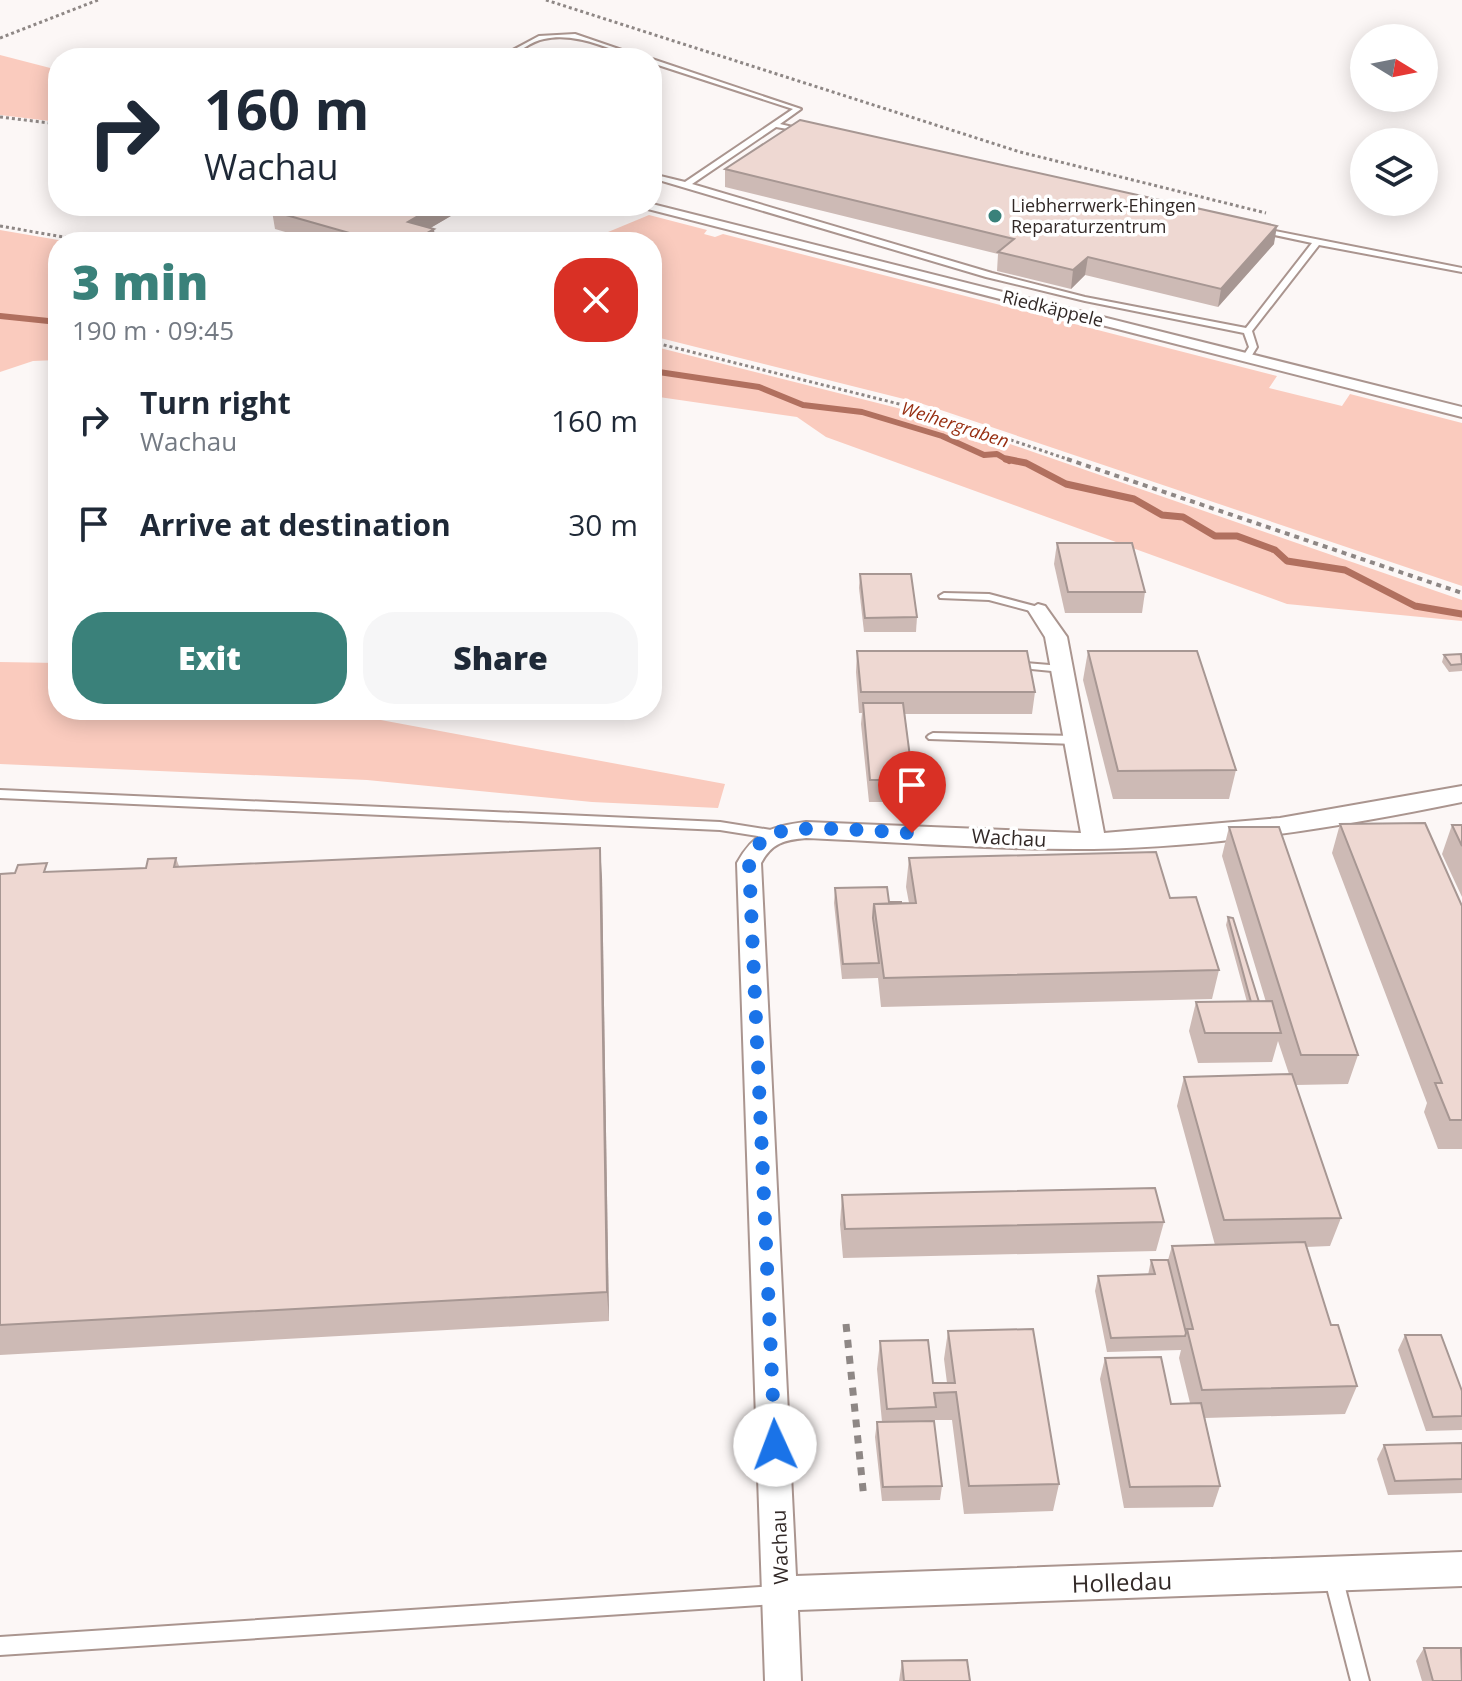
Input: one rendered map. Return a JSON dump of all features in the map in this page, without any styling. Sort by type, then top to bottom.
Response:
[{"type":"street","name":"Riedkäppele","points":[[662,211],[1462,412]]},
{"type":"street","points":[[1038,610],[1056,637],[1094,841]]},
{"type":"street","name":"Wachau","points":[[783,1681],[782,1594],[749,863],[758,845],[771,834],[806,830],[1094,841],[1188,836],[1323,821],[1462,794]]},
{"type":"street","name":"Holledau","points":[[782,1594],[1462,1569]]},
{"type":"lane","points":[[520,48],[541,37],[575,36],[612,48]]},
{"type":"lane","points":[[662,64],[798,109],[686,185]]},
{"type":"lane","points":[[775,125],[806,132]]},
{"type":"lane","points":[[662,179],[989,275],[1085,299],[1248,331]]},
{"type":"lane","points":[[1255,228],[1462,270]]},
{"type":"lane","points":[[1248,331],[1317,242]]},
{"type":"lane","points":[[1246,358],[1253,347],[1248,331]]},
{"type":"lane","points":[[944,596],[989,597],[1038,610]]},
{"type":"lane","points":[[1000,664],[1062,669]]},
{"type":"lane","points":[[933,737],[1076,740]]},
{"type":"lane","points":[[0,794],[720,826],[771,834]]},
{"type":"lane","points":[[1333,1576],[1360,1681]]},
{"type":"lane","points":[[0,1646],[782,1594]]},
{"type":"path","points":[[0,38],[98,0]]},
{"type":"path","points":[[546,0],[1020,152],[1270,214]]},
{"type":"path","points":[[0,117],[48,123]]},
{"type":"path","points":[[0,226],[48,234]]},
{"type":"path","points":[[662,345],[919,409],[1462,593]]},
{"type":"path","points":[[846,1324],[864,1499]]},
{"type":"shaded area","points":[[0,55],[48,67],[48,121],[0,115]]},
{"type":"shaded area","points":[[653,216],[707,230],[704,234],[715,237],[723,234],[1277,376],[1269,388],[1342,406],[1350,394],[1462,423],[1462,586],[920,403],[662,338],[662,232],[608,232]]},
{"type":"shaded area","points":[[0,230],[48,238],[48,360],[33,361],[0,372]]},
{"type":"shaded area","points":[[662,349],[929,416],[1462,600],[1462,621],[1287,604],[826,437],[797,417],[662,397]]},
{"type":"shaded area","points":[[0,662],[48,663],[48,720],[381,720],[725,784],[718,808],[592,802],[367,780],[0,764]]},
{"type":"building","name":"Liebherrwerk-Ehingen Reparaturzentrum","points":[[800,120],[1277,226],[1221,289],[1088,257],[1073,270],[998,252],[1014,239],[725,169]]},
{"type":"building","points":[[290,216],[418,216],[408,222],[434,229],[429,232],[346,232]]},
{"type":"building","points":[[1057,543],[1132,543],[1145,592],[1068,592]]},
{"type":"building","points":[[860,574],[911,574],[917,617],[865,618]]},
{"type":"building","points":[[857,651],[1027,651],[1035,692],[861,692]]},
{"type":"building","points":[[1088,651],[1197,651],[1236,770],[1118,771]]},
{"type":"building","points":[[1461,654],[1462,664],[1451,665],[1444,655]]},
{"type":"building","points":[[863,703],[903,703],[913,780],[870,780]]},
{"type":"building","points":[[1425,823],[1462,906],[1462,1120],[1450,1120],[1435,1083],[1442,1083],[1340,824]]},
{"type":"building","points":[[1452,825],[1462,825],[1462,846]]},
{"type":"building","points":[[1229,827],[1279,827],[1358,1055],[1301,1055]]},
{"type":"building","points":[[600,848],[607,1292],[0,1325],[0,874],[15,873],[18,865],[47,863],[44,872],[146,868],[148,859],[176,858],[174,867]]},
{"type":"building","points":[[1156,852],[1170,898],[1196,897],[1219,970],[884,978],[874,904],[916,903],[909,858]]},
{"type":"building","points":[[887,887],[889,902],[901,903],[874,904],[879,963],[843,964],[835,888]]},
{"type":"building","points":[[1228,917],[1233,918],[1259,1002],[1251,1002]]},
{"type":"building","points":[[1272,1001],[1281,1033],[1205,1033],[1196,1002]]},
{"type":"building","points":[[1292,1074],[1341,1218],[1224,1220],[1184,1077]]},
{"type":"building","points":[[1155,1188],[1164,1222],[845,1229],[842,1195]]},
{"type":"building","points":[[1305,1242],[1331,1325],[1338,1325],[1357,1386],[1202,1390],[1187,1329],[1193,1329],[1172,1246]]},
{"type":"building","points":[[1151,1260],[1168,1260],[1185,1336],[1111,1338],[1098,1276],[1155,1274]]},
{"type":"building","points":[[1033,1329],[1059,1484],[969,1486],[956,1392],[934,1393],[936,1407],[887,1409],[880,1341],[928,1340],[933,1383],[955,1383],[948,1331]]},
{"type":"building","points":[[1405,1335],[1441,1335],[1462,1391],[1462,1416],[1433,1417]]},
{"type":"building","points":[[1161,1357],[1171,1404],[1201,1403],[1220,1486],[1130,1487],[1105,1358]]},
{"type":"building","points":[[934,1421],[942,1486],[883,1487],[877,1422]]},
{"type":"building","points":[[1462,1443],[1462,1479],[1395,1481],[1384,1445]]},
{"type":"building","points":[[1424,1648],[1461,1648],[1462,1681],[1433,1681]]},
{"type":"building","points":[[967,1660],[970,1681],[904,1681],[902,1661]]},
{"type":"waterway","name":"Weihergraben","points":[[0,316],[48,321]]},
{"type":"waterway","name":"Weihergraben","points":[[662,372],[759,387],[803,405],[862,412],[942,436],[984,455],[997,454],[1009,461]]},
{"type":"waterway","name":"Weihergraben","points":[[1006,459],[1026,463],[1066,484],[1134,499],[1162,515],[1183,517],[1215,536],[1237,536],[1275,550],[1287,561],[1345,570],[1415,606],[1462,614]]},
{"type":"place","name":"Liebherrwerk-Ehingen Reparaturzentrum","points":[[995,216]]},
{"type":"route","points":[[775,1445],[749,863],[758,845],[771,834],[806,830],[912,833]]}]
